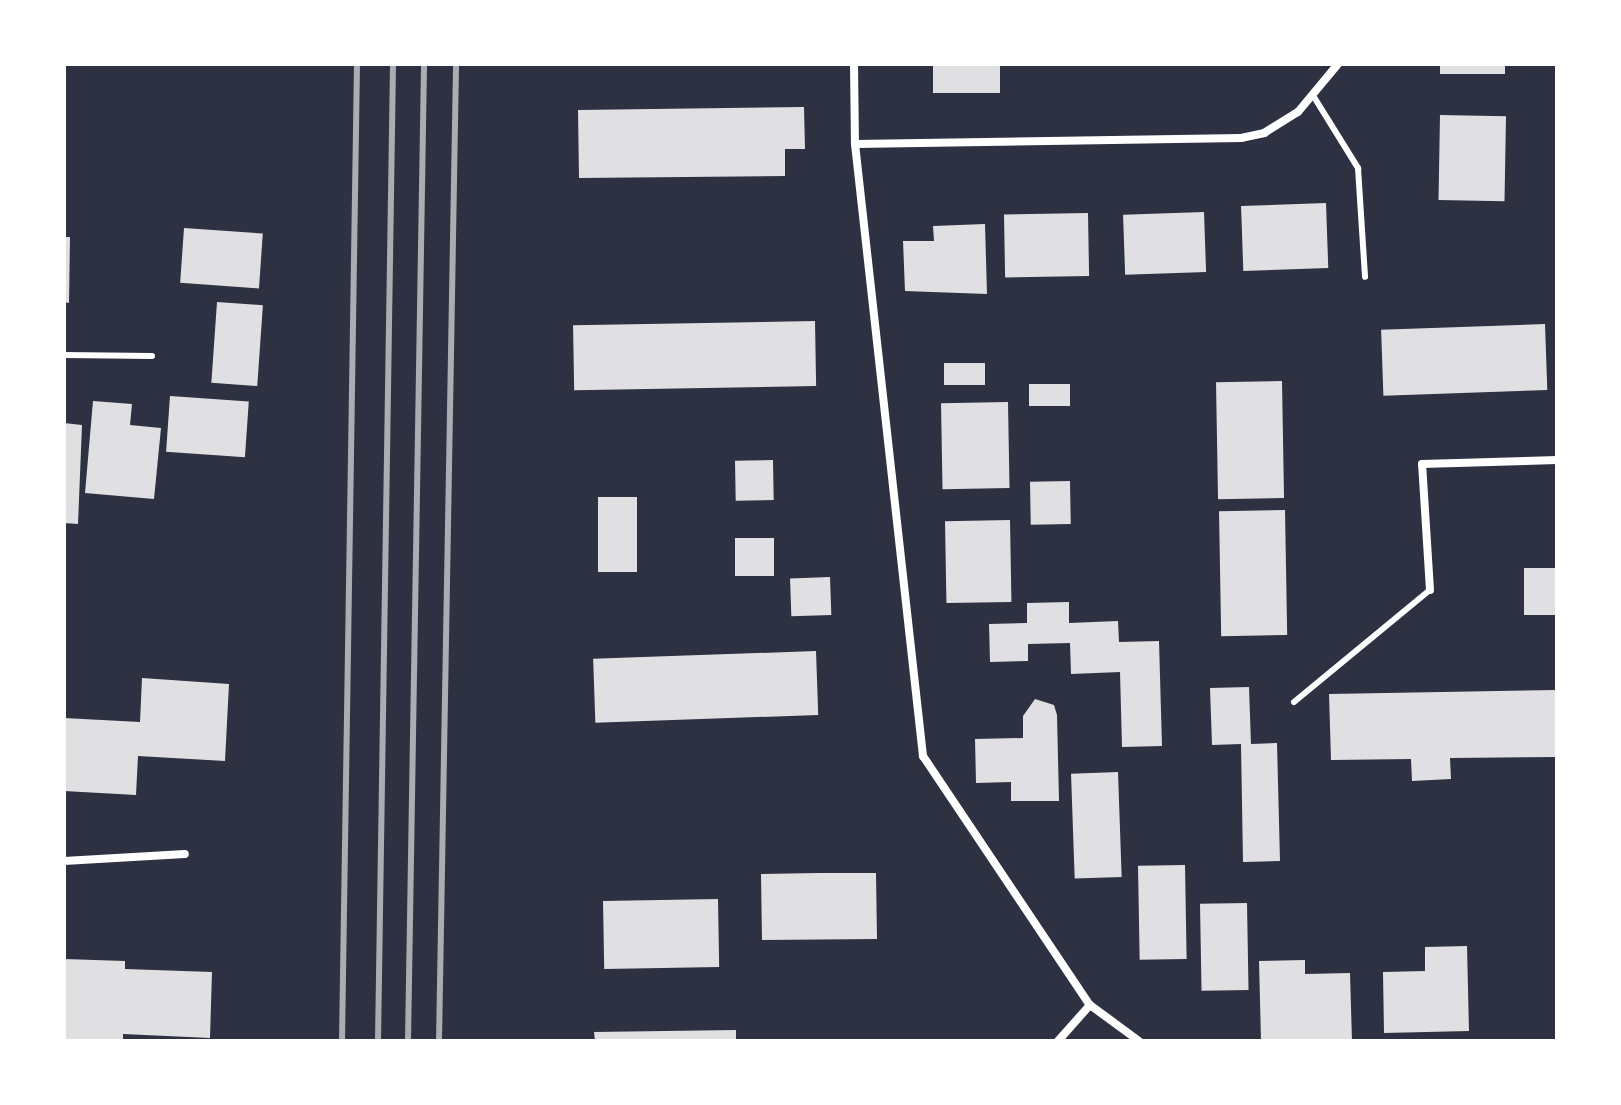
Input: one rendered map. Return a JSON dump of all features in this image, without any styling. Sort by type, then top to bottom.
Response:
[{"type":"street","points":[[854,64],[855,144],[923,756],[1090,1005],[1139,1041]]},
{"type":"street","points":[[855,144],[1241,138],[1286,122],[1314,97],[1338,64]]},
{"type":"street","points":[[1430,590],[1422,464],[1557,460]]},
{"type":"street","points":[[64,861],[185,854]]},
{"type":"street","points":[[1058,1041],[1090,1005]]},
{"type":"lane","points":[[1314,97],[1358,168],[1365,277]]},
{"type":"lane","points":[[64,355],[152,356]]},
{"type":"lane","points":[[1294,702],[1430,590]]},
{"type":"building","points":[[933,64],[1000,64],[1000,93],[933,93]]},
{"type":"building","points":[[1440,64],[1505,64],[1505,74],[1440,74]]},
{"type":"building","points":[[804,107],[805,149],[785,149],[785,176],[579,178],[578,110]]},
{"type":"building","points":[[1440,115],[1506,116],[1505,201],[1439,200]]},
{"type":"building","points":[[1326,203],[1328,268],[1243,271],[1241,206]]},
{"type":"building","points":[[1204,212],[1206,272],[1125,275],[1123,215]]},
{"type":"building","points":[[1088,213],[1089,276],[1005,277],[1004,214]]},
{"type":"building","points":[[985,224],[987,294],[905,291],[903,241],[934,241],[933,226]]},
{"type":"building","points":[[184,228],[263,234],[259,288],[180,283]]},
{"type":"building","points":[[64,237],[70,237],[69,303],[64,302]]},
{"type":"building","points":[[217,302],[263,305],[257,386],[211,383]]},
{"type":"building","points":[[815,321],[816,386],[574,390],[573,325]]},
{"type":"building","points":[[1545,324],[1547,390],[1383,396],[1381,330]]},
{"type":"building","points":[[944,363],[985,363],[985,385],[944,385]]},
{"type":"building","points":[[1282,381],[1284,498],[1218,499],[1216,382]]},
{"type":"building","points":[[1029,384],[1070,384],[1070,406],[1029,406]]},
{"type":"building","points":[[170,396],[249,402],[245,457],[166,452]]},
{"type":"building","points":[[93,401],[132,404],[130,425],[161,428],[154,499],[85,493]]},
{"type":"building","points":[[1008,402],[1010,488],[943,489],[941,403]]},
{"type":"building","points":[[64,423],[82,425],[78,524],[64,523]]},
{"type":"building","points":[[773,460],[774,500],[736,501],[735,461]]},
{"type":"building","points":[[1070,481],[1071,524],[1031,525],[1030,482]]},
{"type":"building","points":[[598,497],[637,497],[637,572],[598,572]]},
{"type":"building","points":[[1285,510],[1287,635],[1221,636],[1219,511]]},
{"type":"building","points":[[1010,520],[1011,602],[946,603],[945,521]]},
{"type":"building","points":[[735,538],[774,538],[774,576],[735,576]]},
{"type":"building","points":[[1524,568],[1557,568],[1557,615],[1524,615]]},
{"type":"building","points":[[830,577],[831,615],[791,616],[790,578]]},
{"type":"building","points":[[1069,602],[1069,623],[1118,621],[1119,642],[1159,641],[1162,746],[1122,747],[1120,672],[1071,674],[1070,643],[1028,644],[1028,661],[990,662],[989,624],[1027,623],[1027,603]]},
{"type":"building","points":[[816,651],[818,715],[595,723],[593,659]]},
{"type":"building","points":[[142,678],[229,684],[225,761],[138,756],[136,795],[64,791],[64,718],[140,722]]},
{"type":"building","points":[[1249,687],[1251,744],[1277,743],[1280,861],[1243,862],[1241,744],[1212,745],[1210,688]]},
{"type":"building","points":[[1557,690],[1557,757],[1450,758],[1451,779],[1412,781],[1411,759],[1331,760],[1329,694]]},
{"type":"building","points":[[1035,699],[1054,705],[1057,715],[1059,801],[1011,801],[1011,782],[976,783],[975,739],[1023,738],[1023,716]]},
{"type":"building","points":[[1118,772],[1122,877],[1075,879],[1071,774]]},
{"type":"building","points":[[1185,865],[1187,959],[1140,960],[1138,866]]},
{"type":"building","points":[[876,873],[877,939],[762,940],[761,874]]},
{"type":"building","points":[[718,899],[719,967],[604,969],[603,901]]},
{"type":"building","points":[[1247,903],[1249,990],[1202,991],[1200,904]]},
{"type":"building","points":[[1467,946],[1469,1031],[1384,1033],[1383,972],[1425,971],[1425,947]]},
{"type":"building","points":[[64,959],[125,961],[125,969],[212,972],[210,1038],[123,1034],[123,1041],[64,1041]]},
{"type":"building","points":[[1305,960],[1305,974],[1350,973],[1352,1041],[1261,1041],[1259,961]]},
{"type":"building","points":[[736,1030],[736,1041],[595,1041],[594,1032]]},
{"type":"railway","points":[[342,1041],[357,64]]},
{"type":"railway","points":[[378,1041],[393,64]]},
{"type":"railway","points":[[408,1041],[424,64]]},
{"type":"railway","points":[[439,1041],[456,64]]}]
